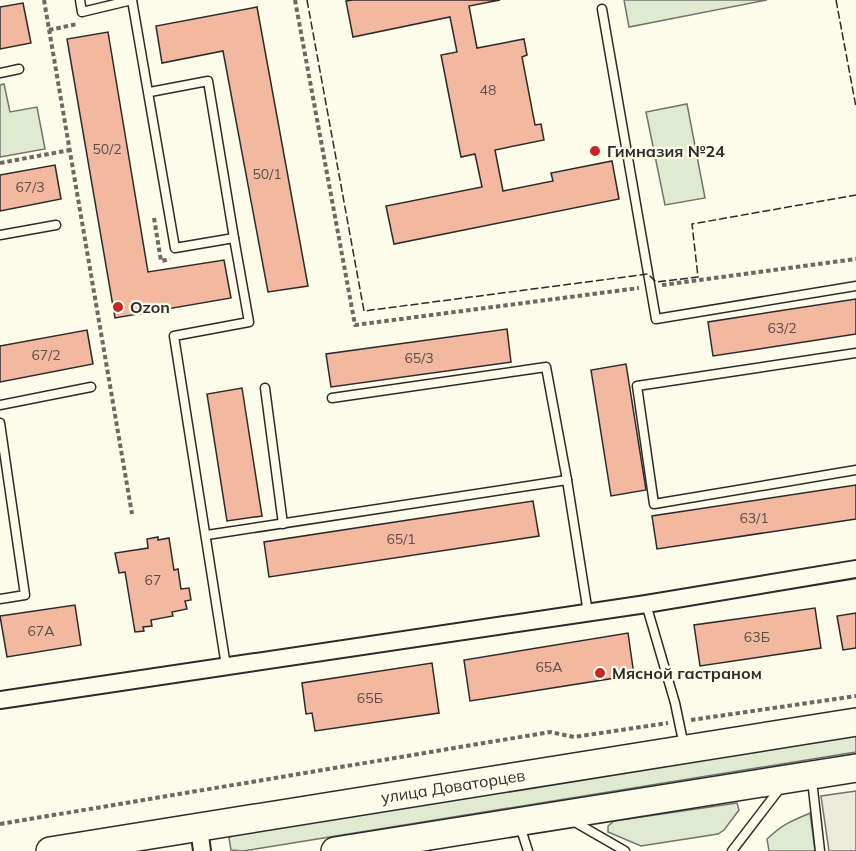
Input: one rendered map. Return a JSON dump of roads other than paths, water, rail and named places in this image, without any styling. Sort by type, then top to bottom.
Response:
[{"type":"main road","name":"улица Доваторцев","points":[[50,851],[201,839],[684,748],[856,722]]},
{"type":"main road","points":[[335,851],[856,768]]},
{"type":"street","points":[[0,700],[588,613],[856,569]]},
{"type":"lane","points":[[80,0],[82,12],[132,0],[150,92],[175,248],[234,238]]},
{"type":"lane","points":[[602,9],[656,319],[856,286]]},
{"type":"lane","points":[[0,73],[19,69]]},
{"type":"lane","points":[[150,92],[208,81],[249,322],[174,336],[226,666]]},
{"type":"lane","points":[[0,235],[56,225]]},
{"type":"lane","points":[[856,353],[637,386],[654,504],[856,470]]},
{"type":"lane","points":[[332,398],[546,367],[588,613]]},
{"type":"lane","points":[[0,405],[91,387]]},
{"type":"lane","points":[[266,388],[283,524]]},
{"type":"lane","points":[[0,423],[25,595],[0,599]]},
{"type":"lane","points":[[207,535],[567,480]]},
{"type":"lane","points":[[646,604],[684,748]]},
{"type":"lane","points":[[732,851],[800,777]]},
{"type":"lane","points":[[800,777],[820,851]]},
{"type":"lane","points":[[563,815],[625,851]]},
{"type":"lane","points":[[519,821],[528,851]]},
{"type":"place","name":"Гимназия №24","points":[[595,151]]},
{"type":"place","name":"Ozon","points":[[118,307]]},
{"type":"place","name":"Мясной гастраном","points":[[600,673]]}]
